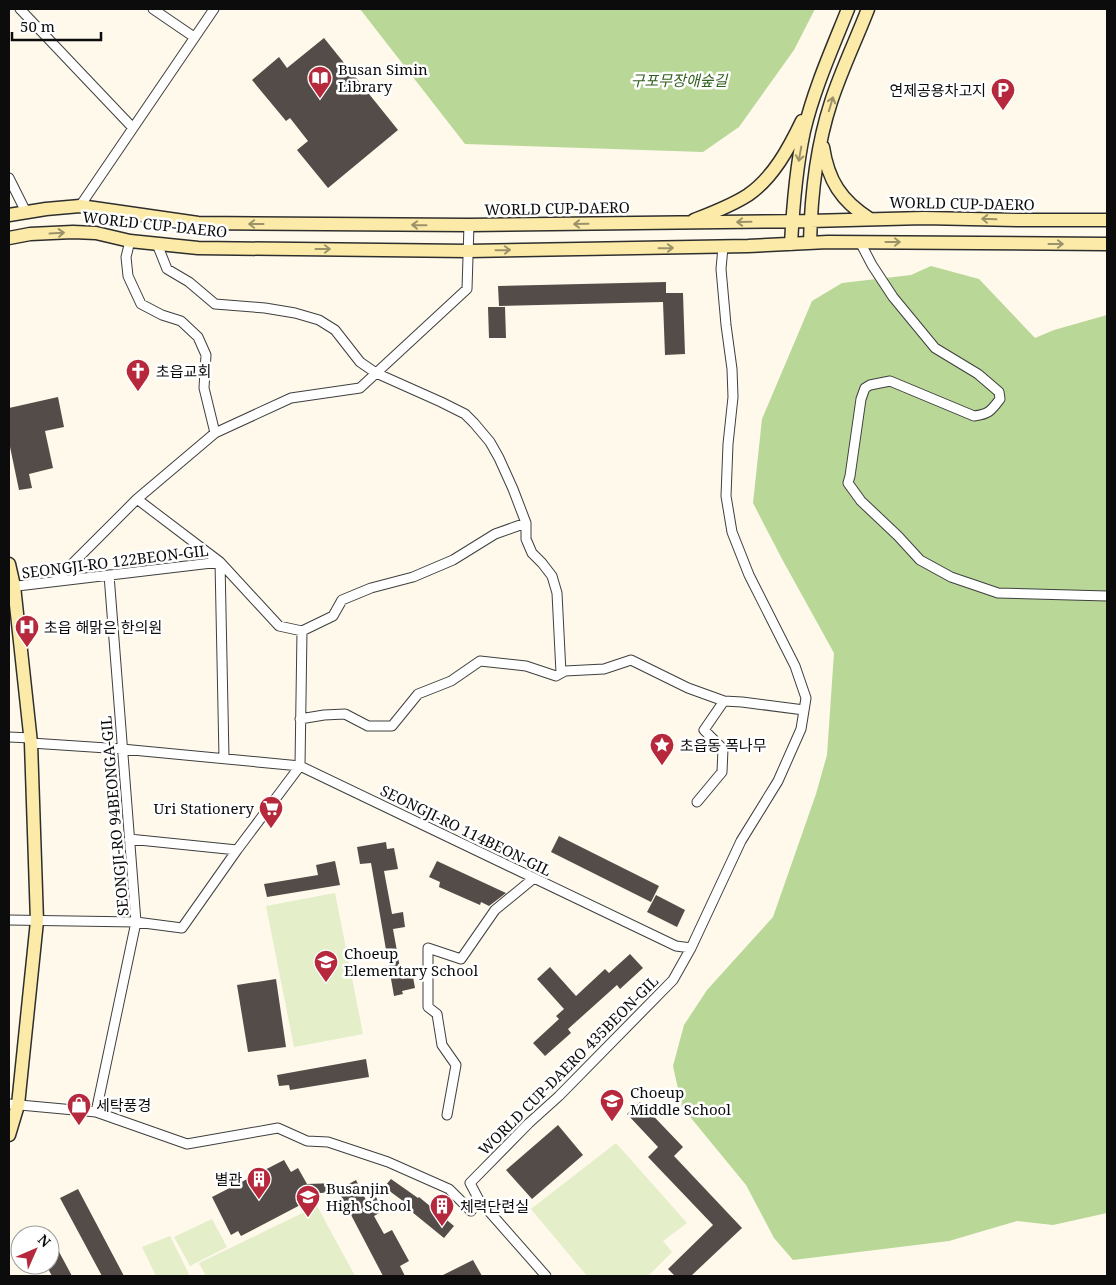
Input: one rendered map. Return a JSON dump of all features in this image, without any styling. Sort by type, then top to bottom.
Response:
[{"type":"main road","points":[[688,223],[733,204],[762,184],[785,153],[813,98],[848,9]]},
{"type":"main road","points":[[810,243],[811,201],[815,169],[822,138],[831,102],[868,9]]},
{"type":"main road","points":[[792,244],[792,221],[798,168],[804,132],[813,98]]},
{"type":"main road","points":[[822,138],[825,161],[837,190],[860,213],[870,218]]},
{"type":"main road","name":"WORLD CUP-DAERO","points":[[16,213],[80,206],[198,223],[469,225],[810,221],[870,218],[1107,220]]},
{"type":"main road","name":"WORLD CUP-DAERO","points":[[9,238],[30,234],[72,232],[96,233],[130,241],[198,248],[468,250],[723,247],[860,242],[1107,244]]},
{"type":"main road","points":[[9,564],[31,740],[37,922],[9,1134]]},
{"type":"street","points":[[20,9],[133,128]]},
{"type":"street","points":[[153,9],[194,37]]},
{"type":"street","points":[[80,206],[214,9]]},
{"type":"street","points":[[9,178],[16,213]]},
{"type":"street","points":[[55,581],[137,499],[215,433],[291,398],[360,388],[467,289],[469,225]]},
{"type":"street","points":[[130,241],[126,257],[128,276],[141,304],[162,315],[181,321],[198,337],[206,355],[204,388],[215,433]]},
{"type":"street","points":[[860,242],[872,265],[893,297],[935,348],[978,374],[999,392],[1000,399],[992,411],[985,415],[974,416],[890,381],[870,385],[865,388],[861,399],[848,483],[861,502],[898,536],[920,560],[952,577],[998,592],[1107,596]]},
{"type":"street","points":[[158,244],[167,269],[189,282],[216,304],[265,308],[295,313],[319,320],[335,330],[360,362],[376,373],[465,414],[474,423],[490,442],[499,458],[526,523],[526,539],[532,553],[552,576],[558,593],[561,673]]},
{"type":"street","points":[[691,948],[741,841],[778,781],[801,729],[806,698],[795,666],[749,575],[732,532],[726,496],[728,444],[733,397],[732,369],[721,269],[723,247]]},
{"type":"street","points":[[137,499],[220,562]]},
{"type":"street","points":[[9,920],[37,922],[136,922],[182,928],[300,766],[302,631],[333,616],[342,600],[371,588],[413,578],[453,560],[495,534],[526,523]]},
{"type":"street","name":"SEONGJI-RO 122BEON-GIL","points":[[11,586],[220,562]]},
{"type":"street","name":"SEONGJI-RO 122BEON-GIL","points":[[220,562],[224,758]]},
{"type":"street","name":"SEONGJI-RO 122BEON-GIL","points":[[220,562],[279,626],[302,631]]},
{"type":"street","name":"SEONGJI-RO 94BEONGA-GIL","points":[[96,1112],[136,922],[109,575]]},
{"type":"street","points":[[300,719],[345,714],[368,726],[392,726],[418,694],[451,681],[480,661],[526,666],[556,676],[565,671],[604,670],[631,660],[688,688],[724,701],[804,710]]},
{"type":"street","points":[[697,802],[722,772],[723,749],[704,730],[724,701]]},
{"type":"street","name":"SEONGJI-RO 114BEON-GIL","points":[[9,737],[300,766],[676,946],[691,948]]},
{"type":"street","points":[[129,840],[237,850]]},
{"type":"street","points":[[447,1115],[456,1065],[442,1044],[437,1014],[428,1006],[428,948],[461,959],[495,910],[534,878]]},
{"type":"street","name":"WORLD CUP-DAERO 435BEON-GIL","points":[[478,1200],[470,1183],[673,980],[691,948]]},
{"type":"street","points":[[13,1104],[96,1112],[187,1144],[278,1128],[307,1141],[328,1142],[388,1162],[448,1189],[470,1211],[478,1200],[546,1276]]},
{"type":"green space","name":"구포무장애숲길","points":[[360,9],[815,9],[794,50],[739,127],[703,152],[465,144]]},
{"type":"green space","points":[[931,266],[979,279],[1035,338],[1054,330],[1107,315],[1107,1213],[1053,1225],[1017,1221],[949,1241],[793,1260],[774,1238],[746,1185],[682,1107],[673,1066],[684,1025],[707,990],[773,917],[816,794],[827,755],[834,653],[753,503],[762,419],[812,301],[842,283],[911,275]]},
{"type":"green space","points":[[335,893],[363,1034],[294,1047],[266,906]]},
{"type":"green space","points":[[616,1143],[687,1223],[663,1241],[672,1252],[648,1276],[587,1276],[531,1209]]},
{"type":"green space","points":[[317,1206],[355,1276],[206,1276],[199,1263]]},
{"type":"green space","points":[[212,1219],[227,1247],[190,1266],[174,1237]]},
{"type":"green space","points":[[170,1236],[190,1276],[156,1276],[142,1247]]},
{"type":"building","name":"Busan Simin Library","points":[[324,38],[398,130],[328,188],[297,150],[308,141],[290,118],[286,121],[252,80],[279,57],[287,68]]},
{"type":"building","points":[[666,282],[666,293],[683,293],[685,354],[665,355],[663,302],[499,306],[498,286]]},
{"type":"building","points":[[488,307],[505,307],[506,338],[489,338]]},
{"type":"building","points":[[58,397],[64,427],[45,431],[53,468],[29,474],[32,488],[19,490],[9,442],[9,408]]},
{"type":"building","points":[[559,836],[659,886],[651,902],[551,852]]},
{"type":"building","points":[[386,842],[387,849],[394,848],[398,869],[384,871],[392,914],[403,912],[405,927],[393,929],[402,979],[413,977],[415,988],[402,991],[403,994],[394,996],[371,863],[360,864],[357,847]]},
{"type":"building","points":[[335,861],[340,885],[267,897],[264,884],[318,875],[316,865]]},
{"type":"building","points":[[437,861],[506,893],[489,906],[481,902],[480,905],[439,887],[440,882],[429,877]]},
{"type":"building","points":[[656,895],[685,910],[677,927],[647,912]]},
{"type":"building","points":[[630,954],[643,968],[620,989],[617,985],[568,1029],[571,1033],[545,1056],[533,1043],[559,1019],[556,1016],[564,1009],[537,979],[550,967],[576,996],[605,969],[609,973]]},
{"type":"building","points":[[276,979],[286,1047],[248,1052],[237,985]]},
{"type":"building","points":[[366,1059],[369,1077],[290,1090],[289,1085],[279,1086],[277,1075]]},
{"type":"building","points":[[640,1102],[683,1147],[674,1156],[742,1228],[691,1276],[675,1276],[668,1269],[713,1225],[648,1157],[658,1147],[627,1114]]},
{"type":"building","points":[[558,1125],[583,1155],[532,1199],[506,1170]]},
{"type":"building","name":"별관","points":[[284,1160],[291,1172],[298,1168],[307,1184],[336,1183],[338,1192],[302,1194],[306,1202],[241,1236],[238,1231],[231,1235],[212,1197]]},
{"type":"building","points":[[391,1179],[419,1197],[454,1226],[444,1238],[401,1203],[403,1201],[384,1187]]},
{"type":"building","points":[[356,1180],[367,1202],[376,1197],[383,1211],[374,1216],[384,1234],[392,1230],[409,1261],[400,1266],[405,1276],[383,1276],[338,1190]]},
{"type":"building","points":[[78,1189],[124,1276],[102,1276],[60,1198]]},
{"type":"building","points":[[60,1254],[72,1276],[52,1276],[60,1275]]},
{"type":"building","points":[[473,1260],[482,1276],[441,1276]]},
{"type":"place","name":"Busan Simin Library","points":[[320,99]]},
{"type":"place","name":"연제공용차고지","points":[[1003,111]]},
{"type":"place","name":"초읍교회","points":[[138,392]]},
{"type":"place","name":"초읍 해맑은 한의원","points":[[27,648]]},
{"type":"place","name":"초읍동 폭나무","points":[[662,766]]},
{"type":"place","name":"Uri Stationery","points":[[271,829]]},
{"type":"place","name":"Choeup Elementary School","points":[[326,983]]},
{"type":"place","name":"Choeup Middle School","points":[[612,1122]]},
{"type":"place","name":"세탁풍경","points":[[79,1126]]},
{"type":"place","name":"별관","points":[[259,1200]]},
{"type":"place","name":"Busanjin High School","points":[[308,1218]]},
{"type":"place","name":"체력단련실","points":[[442,1227]]}]
